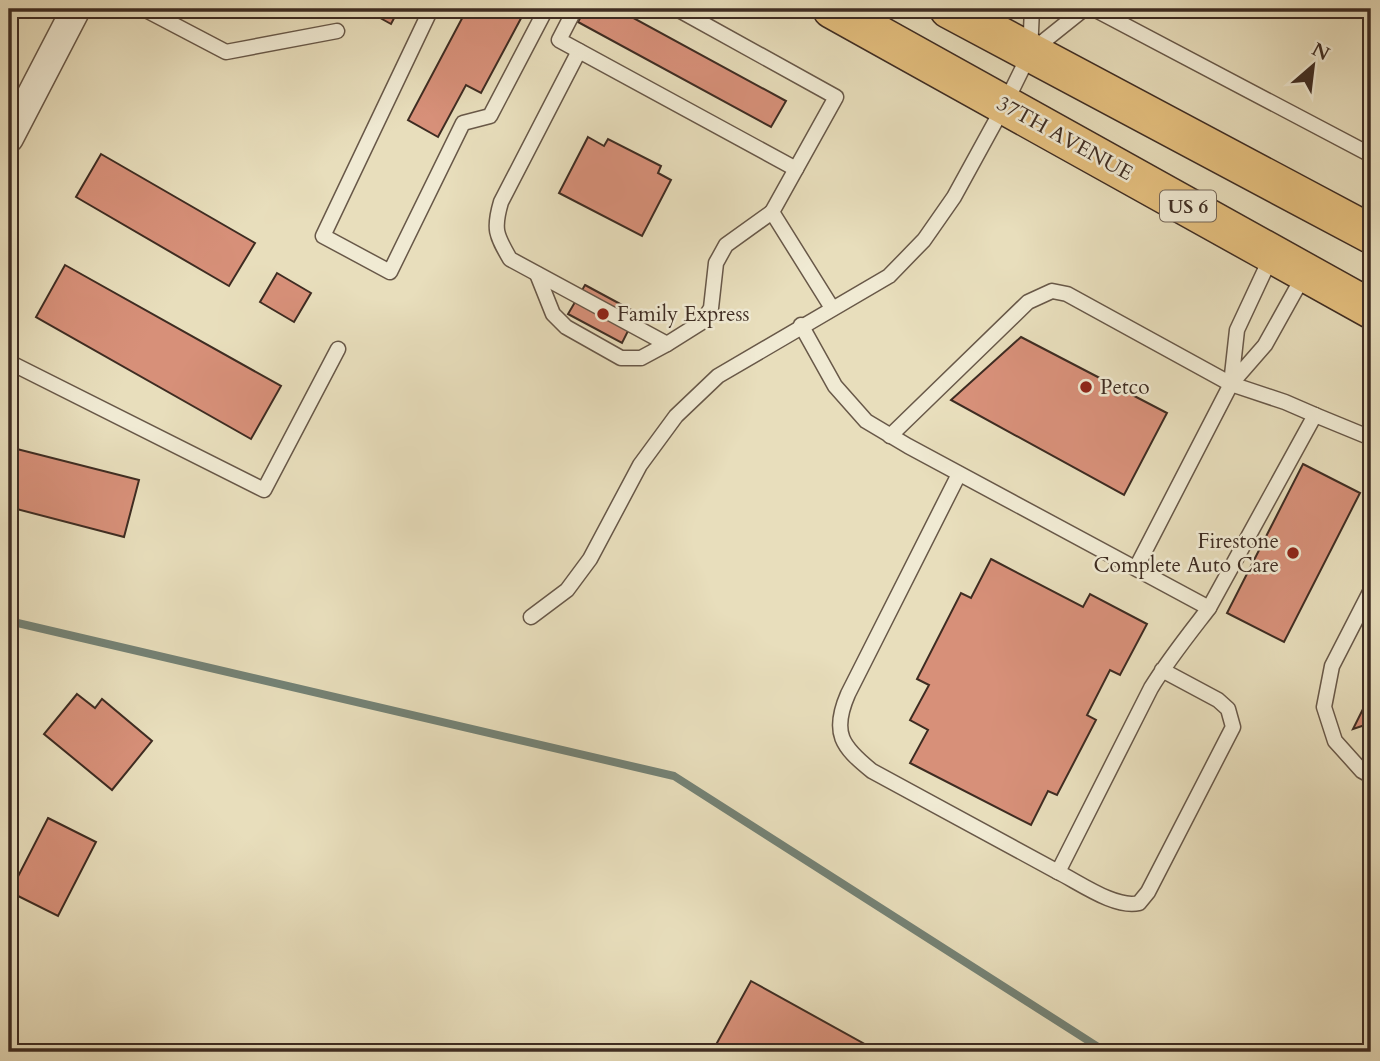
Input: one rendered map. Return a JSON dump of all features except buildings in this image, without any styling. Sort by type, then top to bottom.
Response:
[{"type":"main road","name":"37TH AVENUE","points":[[832,9],[1371,309]]},
{"type":"main road","points":[[949,9],[1371,234]]},
{"type":"street","points":[[9,138],[76,9]]},
{"type":"lane","points":[[144,9],[226,52],[337,31]]},
{"type":"lane","points":[[431,9],[323,236],[390,272],[463,123],[490,116],[545,9]]},
{"type":"lane","points":[[575,9],[559,40],[796,169]]},
{"type":"lane","points":[[537,274],[553,314],[566,327],[621,358],[641,358],[667,344],[702,322],[711,308],[716,263],[726,244],[772,212],[836,97],[677,9]]},
{"type":"lane","points":[[531,617],[567,590],[590,559],[640,465],[676,416],[718,376],[889,276],[924,240],[954,197],[1030,52],[1032,9]]},
{"type":"lane","points":[[1030,52],[1084,9]]},
{"type":"lane","points":[[1094,9],[1371,155]]},
{"type":"lane","points":[[579,51],[501,202],[495,221],[497,238],[510,259],[667,344]]},
{"type":"lane","points":[[772,212],[832,308]]},
{"type":"lane","points":[[1231,384],[1237,330],[1272,253]]},
{"type":"lane","points":[[1136,568],[1231,384],[1265,345],[1306,272]]},
{"type":"lane","points":[[890,436],[1028,302],[1052,291],[1067,294],[1231,384],[1285,402],[1371,438]]},
{"type":"lane","points":[[802,326],[835,386],[866,421],[1209,608]]},
{"type":"lane","points":[[9,362],[264,490],[338,349]]},
{"type":"lane","points":[[1058,872],[1162,670],[1209,608],[1315,415]]},
{"type":"lane","points":[[959,474],[848,694],[839,719],[839,730],[843,742],[853,755],[872,772],[1114,901],[1127,905],[1139,903],[1148,892],[1233,727],[1228,709],[1218,700],[1162,670]]},
{"type":"lane","points":[[1371,590],[1332,666],[1324,707],[1335,741],[1362,771],[1371,776]]},
{"type":"waterway","points":[[9,621],[674,776],[1106,1052]]},
{"type":"place","name":"Family Express","points":[[603,314]]},
{"type":"place","name":"Petco","points":[[1086,387]]},
{"type":"place","name":"Firestone Complete Auto Care","points":[[1293,553]]}]
